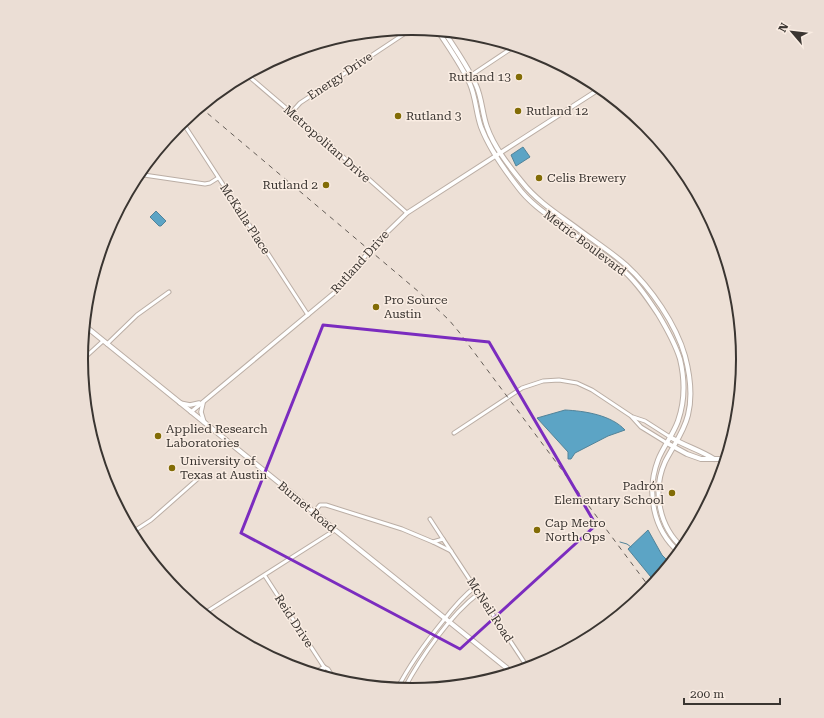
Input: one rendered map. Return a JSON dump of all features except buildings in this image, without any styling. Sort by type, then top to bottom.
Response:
[{"type":"main road","name":"Metric Boulevard","points":[[442,37],[472,90],[482,128],[496,156],[518,188],[543,212],[614,263],[629,276],[641,289],[665,326],[677,351],[682,369],[683,396],[678,421],[658,459],[653,479],[652,499],[655,513],[663,532],[675,548]]},
{"type":"main road","name":"Metric Boulevard","points":[[448,37],[478,88],[487,126],[493,141],[523,185],[547,207],[614,256],[633,272],[652,295],[671,323],[683,349],[689,376],[690,401],[685,424],[664,465],[660,480],[659,498],[661,512],[668,530],[678,543]]},
{"type":"main road","points":[[451,53],[456,50]]},
{"type":"main road","points":[[472,90],[478,88]]},
{"type":"main road","points":[[543,212],[547,207]]},
{"type":"main road","points":[[629,276],[633,272]]},
{"type":"main road","name":"Burnet Road","points":[[90,330],[507,669]]},
{"type":"main road","points":[[677,351],[683,349]]},
{"type":"main road","points":[[670,437],[714,459]]},
{"type":"main road","points":[[667,443],[695,458],[705,460],[707,458],[720,459]]},
{"type":"main road","points":[[655,513],[661,512]]},
{"type":"street","name":"Energy Drive","points":[[291,113],[300,103],[402,35]]},
{"type":"street","points":[[466,78],[509,50]]},
{"type":"street","name":"Metropolitan Drive","points":[[250,78],[363,174],[407,214]]},
{"type":"street","name":"Rutland Drive","points":[[191,412],[339,288],[374,245],[407,214],[595,92]]},
{"type":"street","name":"McKalla Place","points":[[186,127],[308,315]]},
{"type":"street","points":[[146,175],[205,184],[218,178]]},
{"type":"street","points":[[88,356],[137,315],[168,292]]},
{"type":"street","points":[[454,433],[522,388],[536,382],[550,380],[568,381],[586,387],[615,404],[631,416],[641,427],[667,443]]},
{"type":"street","points":[[179,402],[193,405],[204,401]]},
{"type":"street","points":[[204,401],[201,412],[205,423]]},
{"type":"street","points":[[631,416],[645,421],[670,437]]},
{"type":"street","points":[[136,529],[151,520],[202,474]]},
{"type":"street","name":"McNeil Road","points":[[314,512],[320,505],[326,505],[402,529],[433,542],[451,552]]},
{"type":"street","name":"McNeil Road","points":[[430,519],[525,663]]},
{"type":"street","points":[[208,611],[335,530]]},
{"type":"street","points":[[433,542],[443,539]]},
{"type":"street","name":"Reid Drive","points":[[265,576],[324,667],[330,673]]},
{"type":"street","points":[[401,682],[412,663],[461,598],[475,587]]},
{"type":"street","points":[[408,683],[423,656],[466,604],[479,593]]},
{"type":"street","points":[[320,670],[324,667]]},
{"type":"highlighted area","points":[[323,325],[489,342],[596,525],[460,649],[241,533]]},
{"type":"water","points":[[523,147],[530,157],[516,166],[511,155]]},
{"type":"water","points":[[156,211],[166,221],[161,226],[159,226],[150,217]]},
{"type":"water","points":[[565,410],[581,411],[605,417],[625,430],[608,436],[575,453],[571,459],[568,459],[568,452],[537,418]]},
{"type":"water","points":[[648,530],[662,555],[666,559],[651,578],[628,549]]},
{"type":"waterway","points":[[620,542],[631,547]]},
{"type":"railway","points":[[204,110],[419,292],[449,320],[646,583]]},
{"type":"place","name":"Rutland 13","points":[[519,77]]},
{"type":"place","name":"Rutland 12","points":[[518,111]]},
{"type":"place","name":"Rutland 3","points":[[398,116]]},
{"type":"place","name":"Celis Brewery","points":[[539,178]]},
{"type":"place","name":"Rutland 2","points":[[326,185]]},
{"type":"place","name":"Pro Source Austin","points":[[376,307]]},
{"type":"place","name":"Applied Research Laboratories","points":[[158,436]]},
{"type":"place","name":"University of Texas at Austin","points":[[172,468]]},
{"type":"place","name":"Padrón Elementary School","points":[[672,493]]},
{"type":"place","name":"Cap Metro North Ops","points":[[537,530]]}]
